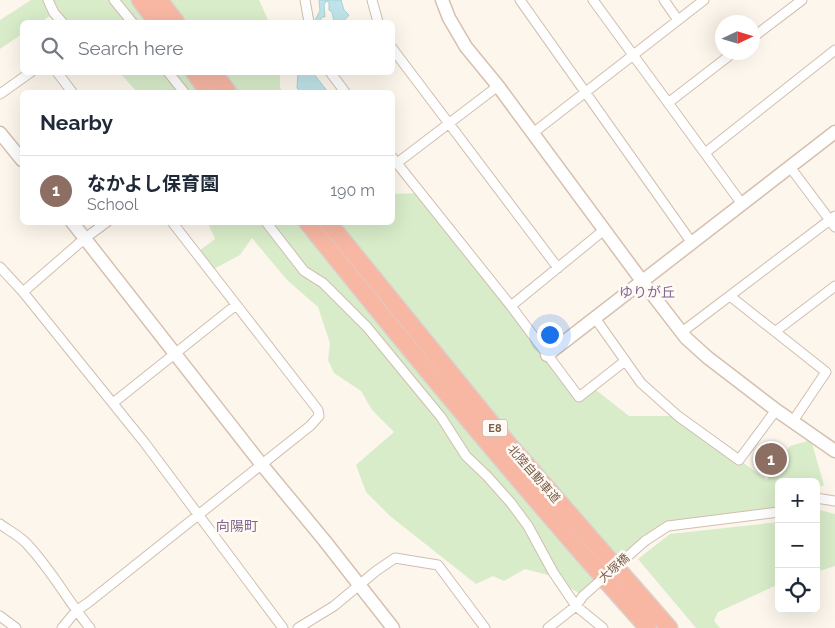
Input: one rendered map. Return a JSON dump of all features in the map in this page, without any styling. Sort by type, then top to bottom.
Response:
[{"type":"highway","points":[[140,0],[155,20]]},
{"type":"highway","points":[[160,0],[175,20]]},
{"type":"highway","points":[[196,75],[207,90]]},
{"type":"highway","points":[[215,75],[226,90]]},
{"type":"highway","name":"北陸自動車道","points":[[309,225],[404,344],[493,451],[648,628]]},
{"type":"highway","name":"北陸自動車道","points":[[330,225],[504,440],[670,628]]},
{"type":"street","points":[[48,0],[54,13],[60,20]]},
{"type":"street","points":[[114,0],[130,20]]},
{"type":"street","points":[[305,0],[309,20]]},
{"type":"street","points":[[372,0],[377,20]]},
{"type":"street","points":[[442,0],[449,18],[466,47],[498,86],[682,332],[706,357],[776,410],[835,451]]},
{"type":"street","points":[[520,0],[692,243]]},
{"type":"street","points":[[593,0],[742,204]]},
{"type":"street","points":[[664,0],[678,20]]},
{"type":"street","points":[[533,133],[704,0]]},
{"type":"street","points":[[760,32],[802,0]]},
{"type":"street","points":[[705,153],[835,50]]},
{"type":"street","points":[[395,52],[558,268]]},
{"type":"street","points":[[668,103],[724,60]]},
{"type":"street","points":[[0,94],[28,75]]},
{"type":"street","points":[[59,75],[70,90]]},
{"type":"street","points":[[170,75],[182,90]]},
{"type":"street","points":[[332,75],[344,90]]},
{"type":"street","points":[[498,86],[395,160],[511,306],[579,398],[625,361]]},
{"type":"street","points":[[547,355],[835,132]]},
{"type":"street","points":[[0,133],[20,158]]},
{"type":"street","points":[[682,332],[833,221],[790,167]]},
{"type":"street","points":[[74,225],[262,465],[393,628]]},
{"type":"street","points":[[23,292],[103,225]]},
{"type":"street","points":[[62,628],[76,611],[316,422],[319,416],[318,410],[174,225]]},
{"type":"street","points":[[268,225],[304,271],[322,283],[367,327],[441,417],[466,456],[511,503],[528,526],[553,572],[576,606],[603,628]]},
{"type":"street","points":[[511,306],[604,230]]},
{"type":"street","points":[[0,267],[23,292],[113,404],[283,628]]},
{"type":"street","points":[[776,331],[835,286]]},
{"type":"street","points":[[730,296],[826,372],[793,421]]},
{"type":"street","points":[[113,404],[236,305]]},
{"type":"street","points":[[595,318],[641,383],[678,416],[739,460],[776,410]]},
{"type":"street","points":[[820,499],[835,501]]},
{"type":"street","name":"大塚橋","points":[[548,628],[576,606],[583,596],[645,541],[668,526],[775,513]]},
{"type":"street","points":[[0,524],[24,541],[43,562],[76,611],[90,628]]},
{"type":"street","points":[[298,628],[334,606],[376,571],[395,558],[438,565],[485,628]]},
{"type":"street","points":[[0,616],[16,628]]},
{"type":"green space","points":[[31,0],[259,0],[268,20],[64,20],[54,13],[44,20],[20,20],[20,35],[0,49],[0,20]]},
{"type":"green space","points":[[122,75],[280,75],[282,90],[135,90]]},
{"type":"green space","points":[[421,193],[579,397],[592,387],[629,416],[678,416],[767,480],[790,446],[811,440],[824,485],[820,487],[820,478],[775,478],[775,513],[668,526],[583,596],[552,576],[525,569],[504,581],[493,576],[476,584],[390,516],[366,492],[356,465],[394,432],[372,410],[361,391],[334,373],[328,360],[330,343],[318,307],[287,280],[252,238],[240,255],[210,271],[196,253],[215,239],[209,225],[395,225],[395,194]]},
{"type":"green space","points":[[820,510],[835,514],[835,566],[820,571]]},
{"type":"green space","points":[[775,522],[775,586],[718,612],[714,621],[720,628],[696,628],[638,559],[670,534]]},
{"type":"water","points":[[319,0],[341,0],[344,10],[349,15],[345,20],[334,20],[332,12],[329,10],[329,2],[326,1],[324,5],[325,17],[315,20],[320,11]]},
{"type":"water","points":[[298,75],[315,75],[326,90],[299,90],[297,88]]},
{"type":"place","name":"なかよし保育園","points":[[771,459]]},
{"type":"district","name":"ゆりが丘","points":[[647,292]]},
{"type":"district","name":"向陽町","points":[[237,526]]}]
